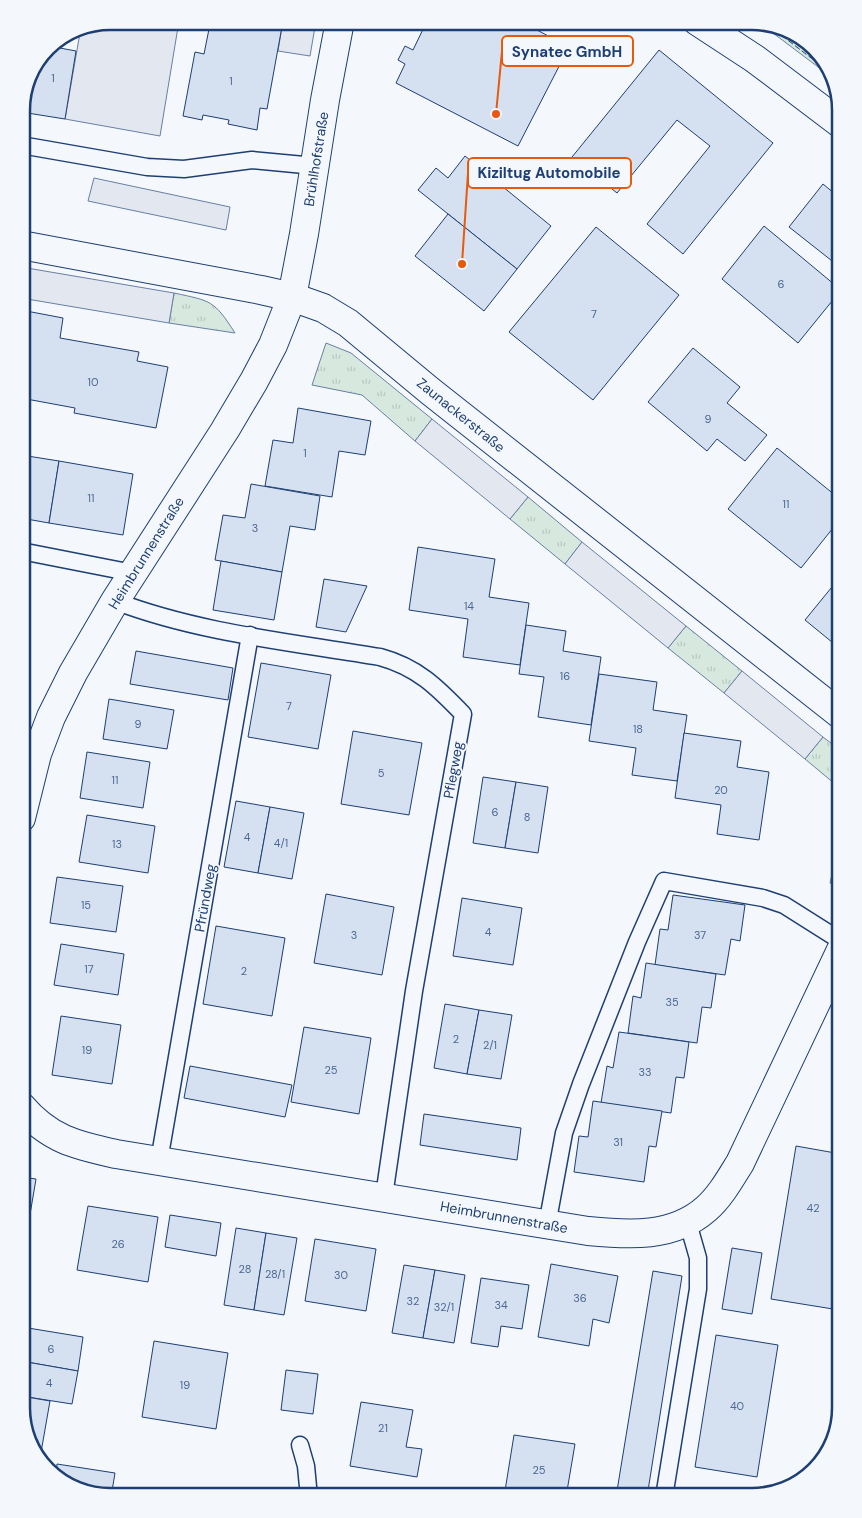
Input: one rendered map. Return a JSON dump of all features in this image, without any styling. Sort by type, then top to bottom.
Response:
[{"type":"street","name":"Brühlhofstraße","points":[[292,297],[338,30]]},
{"type":"street","points":[[710,30],[755,59],[832,117]]},
{"type":"street","name":"Zaunackerstraße","points":[[30,247],[226,282],[292,297],[323,308],[348,323],[430,391],[832,708]]},
{"type":"street","name":"Heimbrunnenstraße","points":[[30,773],[51,717],[73,673],[115,601],[254,382],[273,345],[292,297]]},
{"type":"street","name":"Heimbrunnenstraße","points":[[30,1116],[59,1138],[85,1147],[588,1231],[643,1234],[667,1230],[688,1223],[707,1209],[740,1163],[832,969]]},
{"type":"lane","points":[[30,147],[146,167],[184,168],[252,160],[315,166]]},
{"type":"lane","points":[[30,553],[133,573]]},
{"type":"lane","name":"Pflegweg","points":[[115,601],[180,622],[380,657],[398,662],[420,674],[440,690],[463,714],[414,991],[384,1196]]},
{"type":"lane","name":"Pfründweg","points":[[159,1160],[250,635]]},
{"type":"lane","points":[[547,1225],[564,1133],[581,1084],[637,942],[664,880],[763,898],[784,905],[832,935]]},
{"type":"lane","points":[[665,1488],[698,1290],[698,1258],[688,1223]]},
{"type":"lane","points":[[300,1445],[306,1466],[307,1488]]},
{"type":"green space","points":[[773,33],[787,38],[805,50],[819,68]]},
{"type":"green space","points":[[174,293],[204,300],[222,314],[235,333],[169,323]]},
{"type":"green space","points":[[326,343],[351,353],[432,419],[415,441],[362,395],[312,385]]},
{"type":"green space","points":[[528,497],[582,542],[565,564],[510,519]]},
{"type":"green space","points":[[686,626],[742,671],[724,693],[668,648]]},
{"type":"green space","points":[[823,737],[832,744],[832,782],[805,759]]},
{"type":"shaded area","points":[[110,30],[178,30],[160,136],[65,119],[79,36]]},
{"type":"shaded area","points":[[282,30],[314,30],[310,56],[278,51]]},
{"type":"shaded area","points":[[94,178],[230,207],[226,230],[88,201]]},
{"type":"shaded area","points":[[30,269],[174,293],[169,323],[30,300]]},
{"type":"shaded area","points":[[432,419],[528,497],[510,519],[415,441]]},
{"type":"shaded area","points":[[582,542],[686,626],[668,648],[565,564]]},
{"type":"shaded area","points":[[742,671],[823,737],[805,759],[724,693]]},
{"type":"building","points":[[209,30],[281,30],[267,109],[260,108],[257,130],[228,124],[229,120],[203,115],[202,120],[183,116],[195,52],[204,54]]},
{"type":"building","points":[[423,30],[537,30],[569,47],[518,146],[396,83],[405,64],[398,60],[405,46],[413,50]]},
{"type":"building","points":[[60,48],[76,51],[65,119],[30,113],[36,80],[53,53]]},
{"type":"building","points":[[659,50],[773,143],[683,254],[647,224],[710,146],[677,120],[617,193],[572,157]]},
{"type":"building","points":[[465,156],[551,226],[517,269],[418,190],[436,168],[448,178]]},
{"type":"building","points":[[823,184],[832,192],[832,261],[789,227]]},
{"type":"building","points":[[448,214],[517,269],[484,311],[415,256]]},
{"type":"building","points":[[764,226],[832,283],[832,301],[798,343],[722,279]]},
{"type":"building","points":[[596,227],[679,295],[593,400],[509,332]]},
{"type":"building","points":[[30,312],[63,318],[60,338],[139,352],[137,361],[168,367],[156,428],[74,413],[75,408],[30,400]]},
{"type":"building","points":[[693,348],[740,387],[727,403],[767,435],[745,461],[717,439],[707,451],[648,402]]},
{"type":"building","points":[[298,408],[371,421],[365,455],[339,451],[332,497],[265,486],[273,440],[293,443]]},
{"type":"building","points":[[777,448],[832,493],[832,529],[801,568],[728,509]]},
{"type":"building","points":[[30,456],[59,461],[49,523],[30,520]]},
{"type":"building","points":[[59,461],[133,474],[123,535],[49,523]]},
{"type":"building","points":[[251,484],[320,496],[315,530],[290,526],[282,572],[215,560],[223,515],[245,518]]},
{"type":"building","points":[[418,547],[495,559],[489,597],[529,603],[520,665],[463,657],[468,619],[409,610]]},
{"type":"building","points":[[221,561],[282,572],[274,620],[213,610]]},
{"type":"building","points":[[324,579],[367,586],[346,632],[316,627]]},
{"type":"building","points":[[832,587],[832,642],[805,620]]},
{"type":"building","points":[[526,625],[566,631],[563,651],[601,657],[591,725],[538,717],[544,677],[519,674]]},
{"type":"building","points":[[136,651],[233,668],[228,700],[130,684]]},
{"type":"building","points":[[261,663],[331,675],[318,749],[248,737]]},
{"type":"building","points":[[599,674],[657,682],[653,710],[687,715],[677,781],[632,775],[636,748],[589,741]]},
{"type":"building","points":[[109,699],[174,710],[167,749],[103,739]]},
{"type":"building","points":[[353,731],[422,743],[409,815],[341,804]]},
{"type":"building","points":[[684,733],[741,741],[737,767],[769,772],[759,840],[717,834],[721,805],[675,798]]},
{"type":"building","points":[[87,752],[150,762],[143,808],[80,798]]},
{"type":"building","points":[[483,777],[516,782],[505,848],[473,843]]},
{"type":"building","points":[[516,782],[548,787],[538,853],[505,848]]},
{"type":"building","points":[[236,801],[270,807],[258,873],[224,867]]},
{"type":"building","points":[[270,807],[304,813],[292,879],[258,873]]},
{"type":"building","points":[[87,815],[155,826],[148,873],[79,862]]},
{"type":"building","points":[[57,877],[123,886],[116,932],[50,923]]},
{"type":"building","points":[[326,894],[394,907],[382,975],[314,963]]},
{"type":"building","points":[[673,895],[745,905],[740,941],[731,939],[725,975],[655,965],[660,929],[668,930]]},
{"type":"building","points":[[462,898],[522,908],[513,965],[453,956]]},
{"type":"building","points":[[216,926],[285,938],[272,1016],[203,1004]]},
{"type":"building","points":[[61,944],[124,954],[118,995],[54,985]]},
{"type":"building","points":[[646,963],[716,974],[711,1008],[702,1007],[697,1043],[628,1033],[633,996],[641,998]]},
{"type":"building","points":[[445,1004],[479,1010],[467,1074],[434,1068]]},
{"type":"building","points":[[479,1010],[512,1015],[501,1079],[467,1074]]},
{"type":"building","points":[[61,1016],[121,1025],[112,1084],[52,1075]]},
{"type":"building","points":[[304,1027],[371,1038],[359,1114],[291,1102]]},
{"type":"building","points":[[619,1032],[689,1042],[684,1078],[676,1077],[671,1113],[601,1103],[607,1066],[613,1068]]},
{"type":"building","points":[[190,1066],[292,1085],[285,1117],[184,1098]]},
{"type":"building","points":[[593,1101],[662,1111],[656,1147],[649,1146],[644,1182],[574,1172],[579,1136],[588,1137]]},
{"type":"building","points":[[424,1114],[521,1128],[517,1160],[420,1145]]},
{"type":"building","points":[[796,1146],[832,1152],[832,1309],[771,1299]]},
{"type":"building","points":[[30,1178],[36,1179],[30,1215]]},
{"type":"building","points":[[88,1206],[158,1217],[148,1282],[77,1270]]},
{"type":"building","points":[[170,1215],[221,1223],[216,1256],[165,1247]]},
{"type":"building","points":[[236,1228],[266,1233],[254,1310],[224,1305]]},
{"type":"building","points":[[266,1233],[297,1238],[284,1315],[254,1310]]},
{"type":"building","points":[[315,1239],[376,1249],[366,1311],[305,1301]]},
{"type":"building","points":[[732,1248],[762,1253],[752,1314],[722,1309]]},
{"type":"building","points":[[551,1264],[618,1276],[609,1323],[593,1319],[589,1346],[538,1337]]},
{"type":"building","points":[[404,1265],[435,1270],[423,1338],[392,1333]]},
{"type":"building","points":[[435,1270],[465,1275],[454,1343],[423,1338]]},
{"type":"building","points":[[653,1271],[682,1276],[648,1488],[617,1488]]},
{"type":"building","points":[[481,1278],[529,1285],[522,1329],[501,1326],[498,1347],[471,1343]]},
{"type":"building","points":[[30,1328],[83,1337],[78,1371],[30,1363]]},
{"type":"building","points":[[716,1335],[778,1345],[757,1477],[695,1467]]},
{"type":"building","points":[[154,1341],[228,1353],[216,1429],[142,1417]]},
{"type":"building","points":[[30,1363],[78,1371],[72,1404],[30,1397]]},
{"type":"building","points":[[286,1370],[318,1374],[313,1414],[281,1410]]},
{"type":"building","points":[[30,1398],[50,1401],[42,1448],[33,1429]]},
{"type":"building","points":[[361,1402],[413,1410],[406,1447],[422,1449],[417,1477],[350,1466]]},
{"type":"building","points":[[514,1435],[575,1444],[568,1488],[505,1488]]},
{"type":"building","points":[[57,1464],[115,1473],[112,1488],[84,1484],[57,1468]]},
{"type":"fence","points":[[782,36],[814,60]]},
{"type":"place","name":"Synatec GmbH","points":[[496,114]]},
{"type":"place","name":"Kiziltug Automobile","points":[[462,264]]}]
